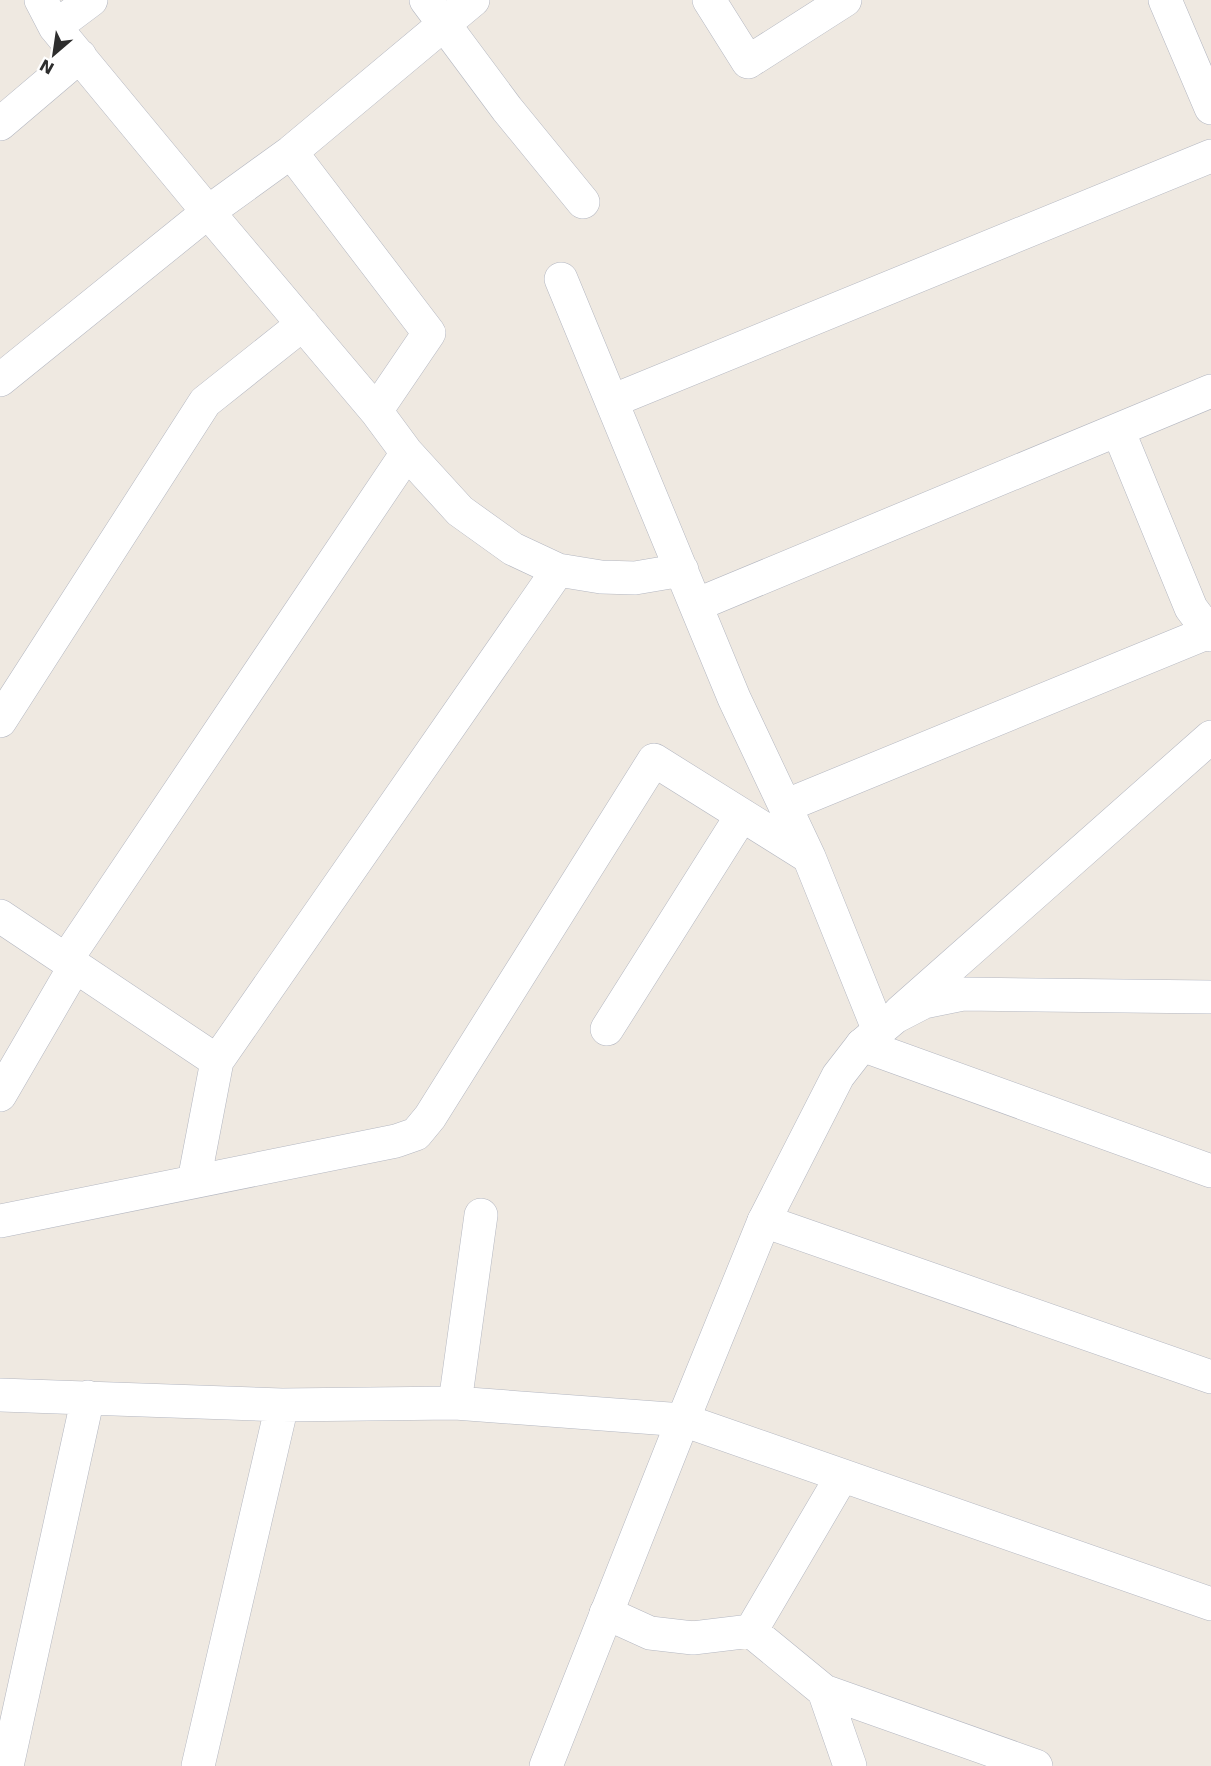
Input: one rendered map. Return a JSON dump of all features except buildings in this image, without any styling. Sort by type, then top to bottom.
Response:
[{"type":"street","points":[[91,0],[48,13],[80,56],[208,212],[376,411],[407,453],[460,511],[513,549],[558,570],[601,577],[635,578],[682,570]]},
{"type":"street","points":[[0,380],[208,212],[291,152],[435,12],[473,0]]},
{"type":"street","points":[[709,0],[748,62],[845,0]]},
{"type":"street","points":[[1165,0],[1211,108]]},
{"type":"street","points":[[435,12],[507,109],[583,202]]},
{"type":"street","points":[[0,124],[80,56]]},
{"type":"street","points":[[291,152],[429,333],[376,411]]},
{"type":"street","points":[[612,401],[1211,156]]},
{"type":"street","points":[[561,279],[734,698],[809,857],[879,1031],[1211,1171]]},
{"type":"street","points":[[0,721],[205,402],[303,324]]},
{"type":"street","points":[[696,605],[1211,391]]},
{"type":"street","points":[[785,806],[1210,634],[1191,608],[1118,430]]},
{"type":"street","points":[[0,1095],[71,963],[407,453]]},
{"type":"street","points":[[194,1181],[217,1061],[558,570]]},
{"type":"street","points":[[546,1766],[764,1221],[838,1076],[879,1031],[1211,737]]},
{"type":"street","points":[[1,1213],[194,1181],[396,1141],[416,1134],[436,1107],[654,760],[809,857]]},
{"type":"street","points":[[607,1029],[742,815]]},
{"type":"street","points":[[0,916],[217,1061]]},
{"type":"street","points":[[879,1031],[924,1002],[963,994],[1211,996]]},
{"type":"street","points":[[455,1403],[481,1215]]},
{"type":"street","points":[[764,1221],[1211,1377]]},
{"type":"street","points":[[0,1395],[282,1405],[455,1403],[683,1420],[1211,1604]]},
{"type":"street","points":[[7,1766],[13,1683],[88,1397]]},
{"type":"street","points":[[198,1766],[282,1405]]},
{"type":"street","points":[[751,1631],[842,1476]]},
{"type":"street","points":[[606,1613],[650,1633],[693,1638],[751,1631],[824,1691],[1036,1766]]},
{"type":"street","points":[[824,1691],[850,1766]]}]
